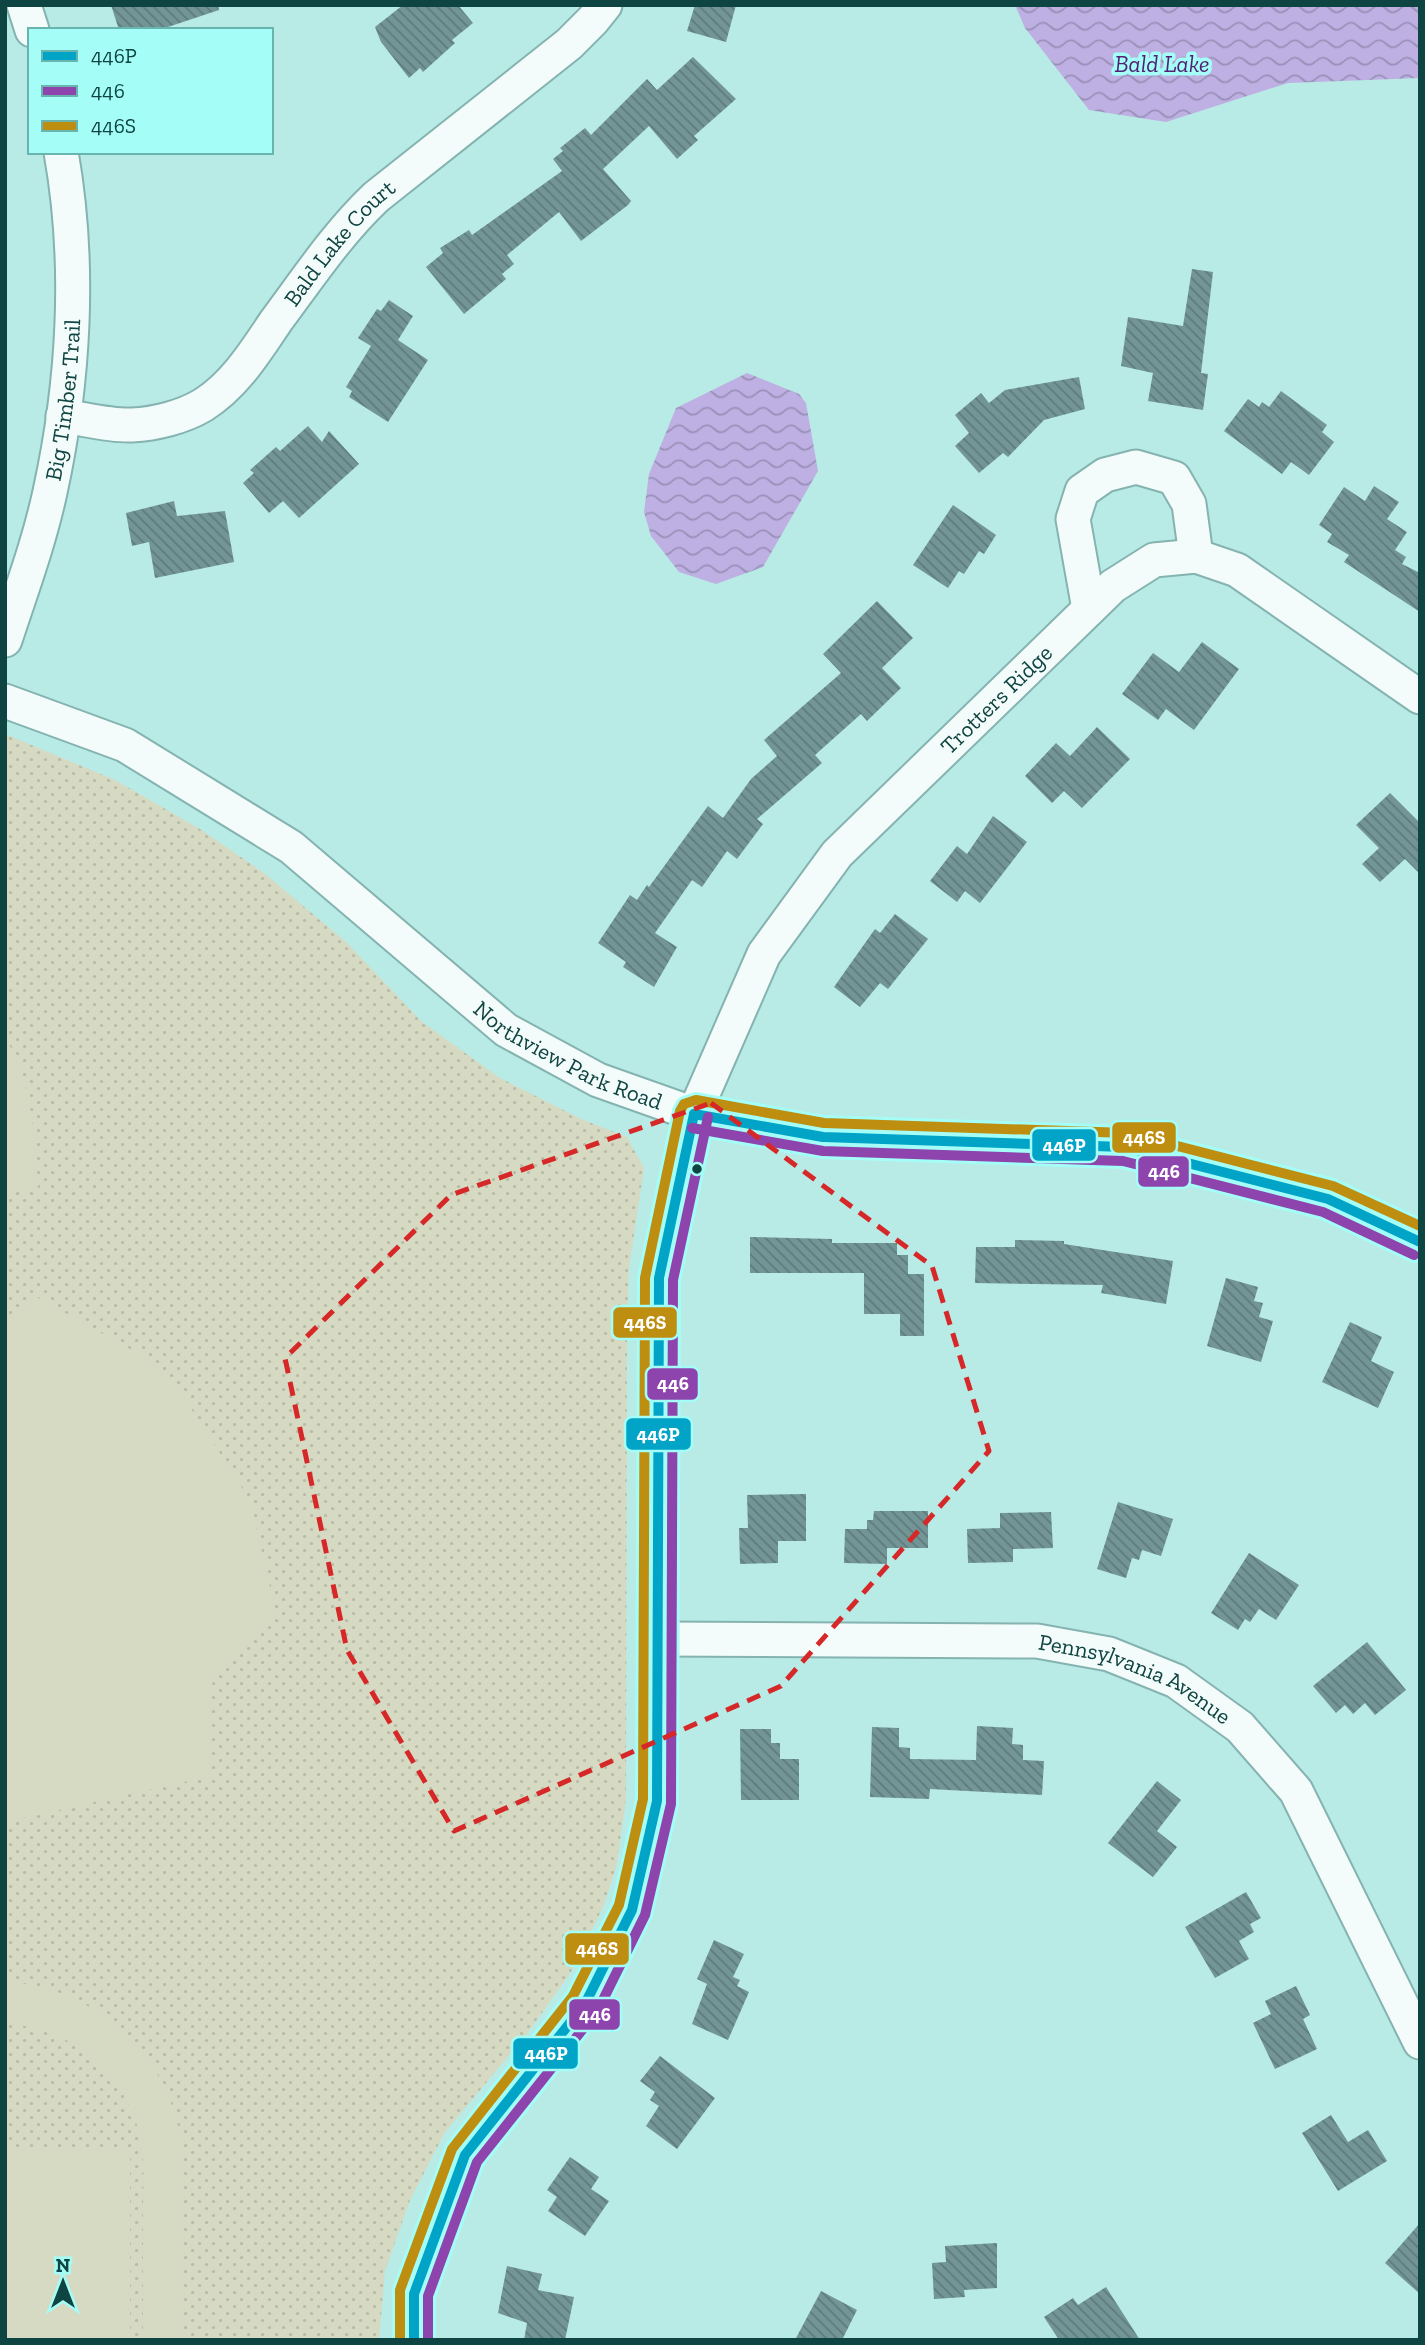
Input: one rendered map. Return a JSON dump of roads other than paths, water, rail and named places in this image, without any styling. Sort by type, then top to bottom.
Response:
[{"type":"street","points":[[24,5],[31,28]]},
{"type":"street","name":"Bald Lake Court","points":[[63,416],[131,425],[150,423],[187,414],[219,393],[245,366],[334,240],[354,217],[569,44],[605,5]]},
{"type":"street","name":"Big Timber Trail","points":[[5,640],[40,533],[63,416],[70,355],[72,291],[70,229],[61,154]]},
{"type":"street","points":[[1089,609],[1073,519],[1082,491],[1105,475],[1136,467],[1174,478],[1189,504],[1196,556]]},
{"type":"street","name":"Trotters Ridge","points":[[414,2340],[414,2294],[465,2155],[585,2004],[632,1910],[657,1801],[659,1278],[694,1114],[764,954],[837,853],[1113,586],[1154,560],[1196,556],[1237,569],[1420,697]]},
{"type":"street","name":"Northview Park Road","points":[[5,701],[125,745],[291,848],[506,1030],[598,1080],[694,1114],[823,1136],[1125,1147],[1328,1199],[1420,1242]]},
{"type":"street","name":"Pennsylvania Avenue","points":[[658,1639],[1037,1641],[1109,1654],[1176,1681],[1240,1727],[1296,1791],[1420,2042]]},
{"type":"water","name":"Bald Lake","points":[[1015,5],[1420,5],[1420,78],[1288,83],[1166,122],[1089,110],[1025,28]]},
{"type":"water","points":[[747,373],[799,394],[806,403],[818,471],[763,567],[716,584],[679,572],[651,536],[644,512],[649,474],[676,408]]}]
